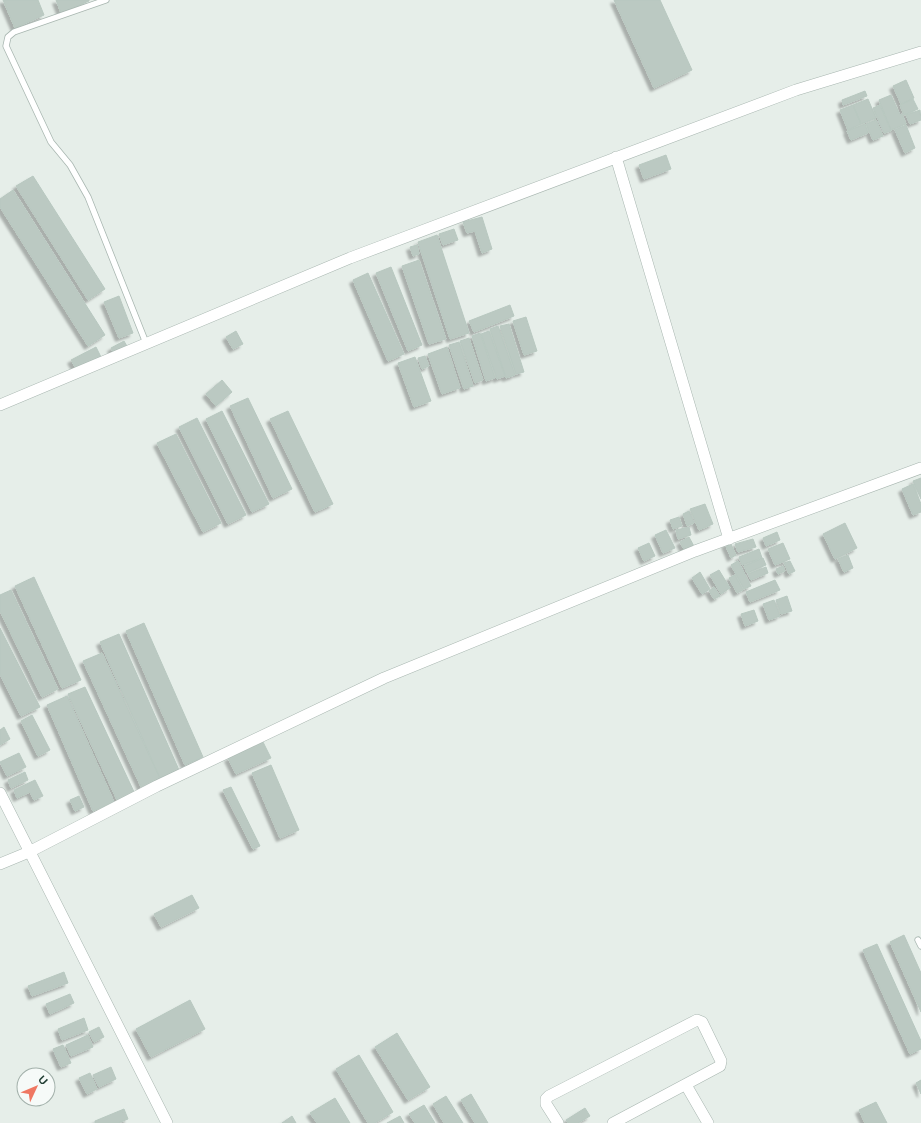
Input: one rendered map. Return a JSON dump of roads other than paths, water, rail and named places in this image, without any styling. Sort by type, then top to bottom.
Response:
[{"type":"street","points":[[0,405],[350,258],[796,90],[921,52]]},
{"type":"street","points":[[616,157],[655,285],[728,539]]},
{"type":"street","points":[[0,864],[30,852],[157,786],[384,678],[728,539],[921,468]]},
{"type":"street","points":[[0,793],[167,1123]]},
{"type":"street","points":[[558,1123],[546,1104],[546,1099],[549,1096],[700,1020],[721,1061],[720,1066],[613,1123]]},
{"type":"street","points":[[686,1085],[708,1123]]},
{"type":"lane","points":[[106,0],[14,32],[8,37],[6,46],[51,142],[70,164],[88,197],[146,343]]}]
